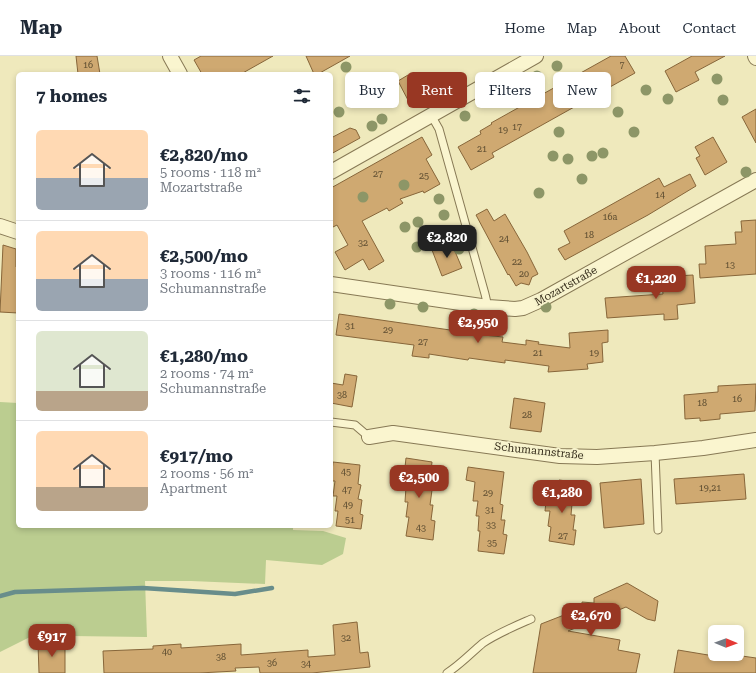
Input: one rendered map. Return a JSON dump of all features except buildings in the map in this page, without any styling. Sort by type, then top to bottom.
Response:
[{"type":"street","points":[[170,56],[179,72]]},
{"type":"street","points":[[333,171],[536,56]]},
{"type":"street","name":"Mozartstraße","points":[[333,284],[488,307],[515,309],[523,308],[541,300],[756,180]]},
{"type":"street","points":[[0,226],[16,231]]},
{"type":"street","name":"Schumannstraße","points":[[369,437],[393,433],[560,456],[655,453],[756,440]]},
{"type":"lane","points":[[431,115],[439,129],[488,307]]},
{"type":"lane","points":[[333,422],[354,425],[369,437]]},
{"type":"lane","points":[[655,453],[658,530]]},
{"type":"lane","points":[[447,673],[483,643],[501,632],[531,620]]},
{"type":"green space","points":[[0,402],[16,403],[16,528],[293,528],[293,530],[323,531],[346,538],[343,554],[322,565],[266,560],[265,584],[145,581],[147,637],[30,637],[0,652]]},
{"type":"waterway","points":[[0,596],[15,592],[143,588],[235,594],[272,588]]}]
